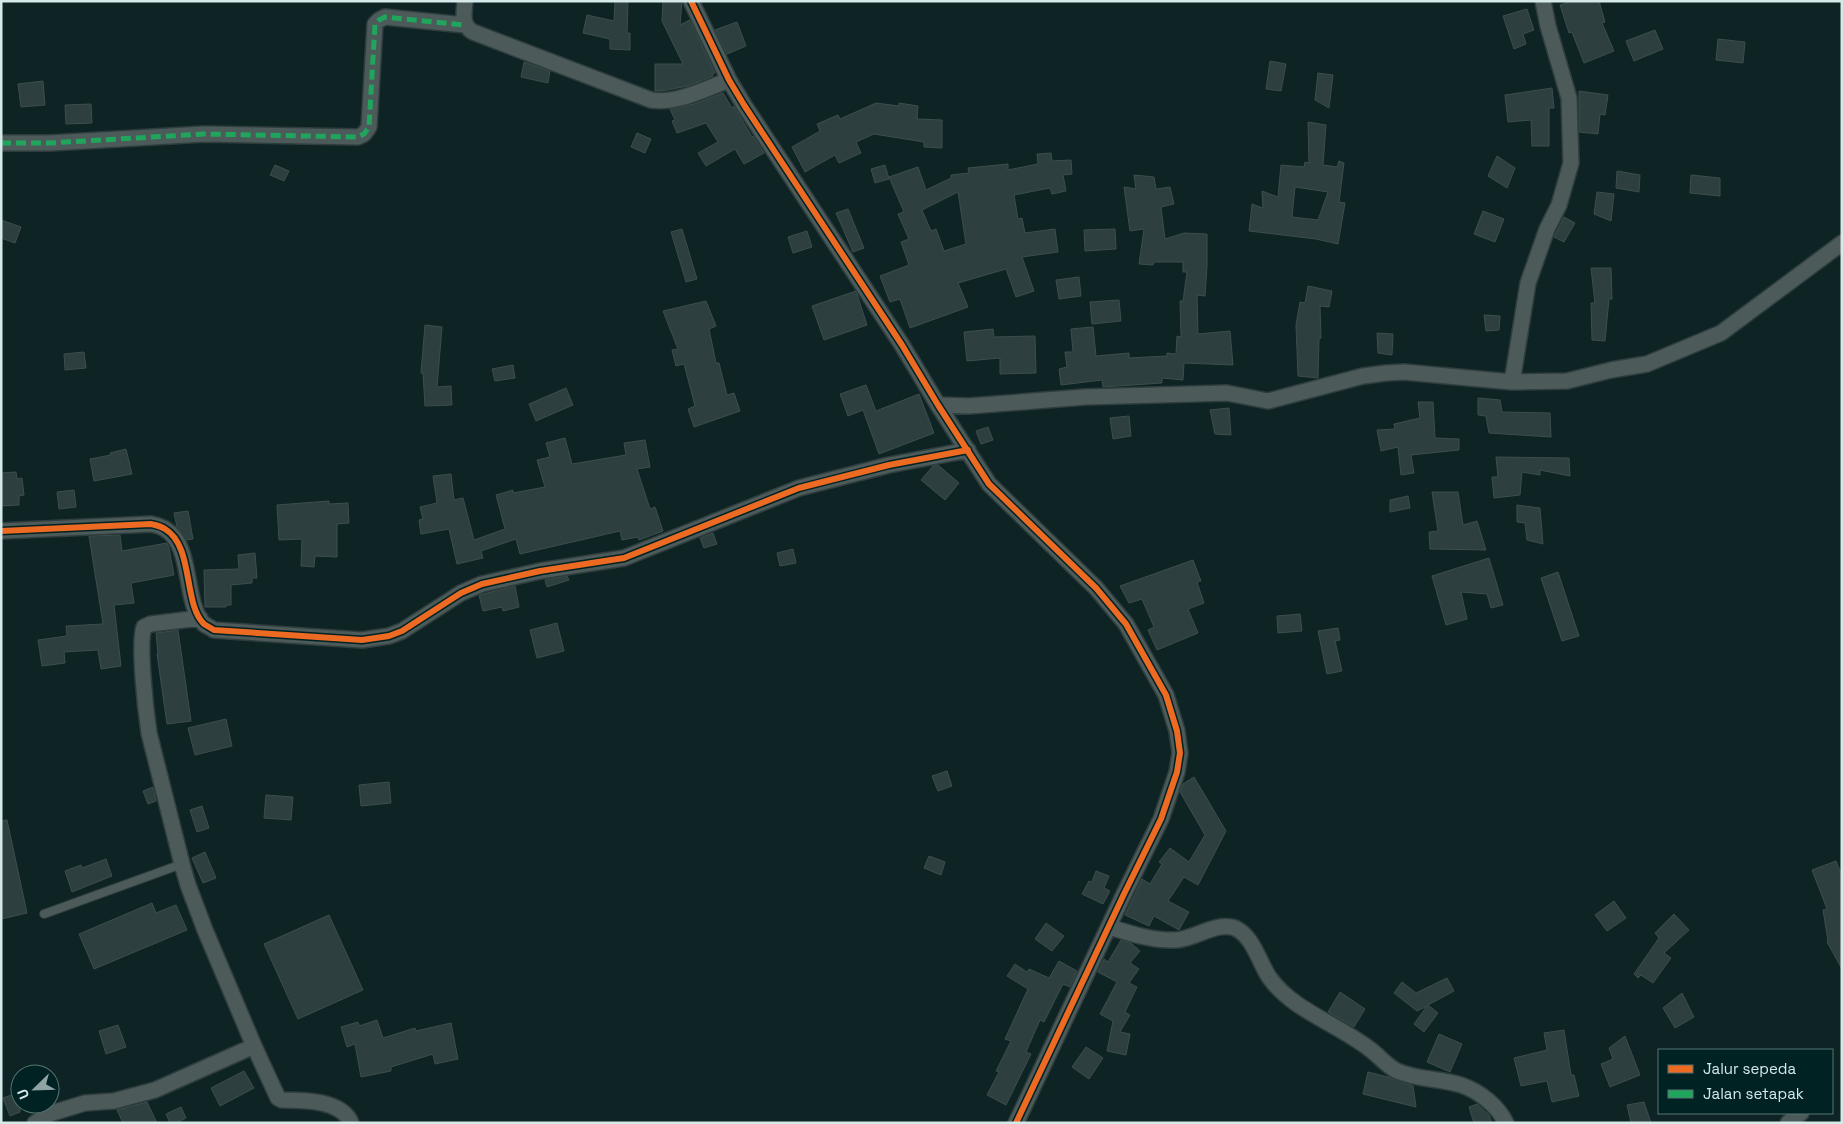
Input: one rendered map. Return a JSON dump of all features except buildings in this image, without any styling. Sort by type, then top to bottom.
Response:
[{"type":"street","points":[[465,1],[465,25]]},
{"type":"street","points":[[691,1],[729,80],[767,142],[803,193],[897,337],[989,484],[1096,588],[1126,624],[1166,695],[1177,731],[1180,753],[1177,772],[1161,819],[1016,1123]]},
{"type":"street","points":[[1512,382],[1528,283],[1547,229],[1559,205],[1571,163],[1569,98],[1548,26],[1543,1]]},
{"type":"street","points":[[1,143],[50,143],[204,134],[358,138],[369,128],[376,24],[385,17],[465,25],[482,36],[651,100],[662,102],[729,80]]},
{"type":"street","points":[[938,405],[969,406],[1085,397],[1227,392],[1268,401],[1363,376],[1404,372],[1512,382],[1567,381],[1611,370],[1647,364],[1721,333],[1842,242]]},
{"type":"street","points":[[1,531],[151,524],[164,528],[170,533],[180,550],[189,577],[194,605],[204,624],[214,630],[362,640],[389,636],[402,631],[461,593],[482,584],[540,571],[624,558],[799,488],[889,465],[968,450]]},
{"type":"street","points":[[200,618],[151,624],[144,628],[142,639],[146,712],[182,864],[198,914],[278,1098],[325,1104],[345,1113],[351,1123]]},
{"type":"street","points":[[1110,927],[1154,940],[1180,940],[1228,926],[1235,929],[1249,940],[1270,979],[1296,1004],[1372,1050],[1390,1067],[1398,1071],[1410,1076],[1461,1085],[1478,1094],[1492,1103],[1502,1113],[1506,1123]]},
{"type":"street","points":[[35,1123],[49,1114],[85,1104],[114,1101],[155,1090],[254,1046]]},
{"type":"street","points":[[1788,1123],[1800,1114]]},
{"type":"lane","points":[[44,914],[182,864]]},
{"type":"marked path","points":[[1,143],[50,143],[204,134],[358,137],[364,134],[369,127],[375,24],[385,17],[465,25]]},
{"type":"cycle path","points":[[691,1],[729,80],[744,105],[902,345],[989,484],[1096,588],[1126,624],[1166,695],[1177,731],[1180,753],[1177,772],[1161,819],[1016,1123]]},
{"type":"cycle path","points":[[1,531],[151,524],[158,526],[174,537],[180,548],[185,561],[197,615],[204,624],[214,630],[362,640],[389,636],[402,631],[461,593],[482,584],[540,571],[624,558],[799,488],[889,465],[968,450]]}]
